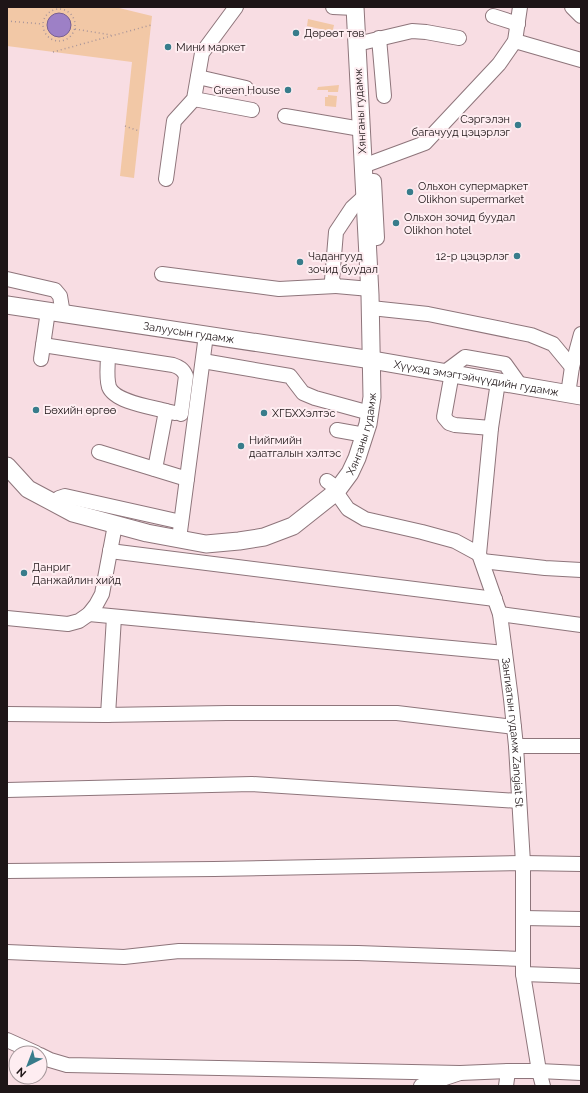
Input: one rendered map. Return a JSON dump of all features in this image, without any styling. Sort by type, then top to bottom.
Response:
[{"type":"main road","name":"Хянганы гудамж","points":[[9,471],[28,489],[73,513],[147,533],[180,531],[206,544],[264,537],[293,526],[334,487],[355,464],[365,435],[370,413],[372,397],[372,360],[371,308],[355,8]]},
{"type":"main road","name":"Залуусын гудамж","points":[[7,305],[372,360]]},
{"type":"main road","name":"Хүүхэд эмэгтэйчүүдийн гудамж","points":[[372,360],[574,395]]},
{"type":"street","points":[[166,179],[174,121],[194,99],[202,53],[236,7]]},
{"type":"street","points":[[333,7],[355,8]]},
{"type":"street","points":[[424,135],[438,124],[499,64],[515,41],[520,7]]},
{"type":"street","points":[[572,7],[581,16]]},
{"type":"street","points":[[493,16],[518,24]]},
{"type":"street","points":[[357,44],[412,31],[458,38]]},
{"type":"street","points":[[379,38],[384,96]]},
{"type":"street","points":[[515,41],[581,60]]},
{"type":"street","points":[[198,77],[246,88]]},
{"type":"street","points":[[336,286],[332,280],[336,232],[352,208],[364,181],[425,143],[438,124],[469,86]]},
{"type":"street","points":[[194,99],[252,110]]},
{"type":"street","points":[[286,116],[361,129]]},
{"type":"street","points":[[162,274],[279,289],[336,286],[370,289]]},
{"type":"street","points":[[7,279],[54,290],[60,296],[42,352],[108,355],[172,365],[180,368],[184,371],[186,376],[181,414]]},
{"type":"street","points":[[371,308],[428,314],[531,335],[552,344],[575,371]]},
{"type":"street","points":[[574,395],[575,371],[581,334]]},
{"type":"street","points":[[54,503],[59,498],[65,496],[180,531],[206,335]]},
{"type":"street","points":[[108,355],[108,380],[110,388],[116,396],[123,400],[166,412],[195,416]]},
{"type":"street","points":[[491,428],[449,423],[444,417],[448,373],[465,357],[505,364],[520,385]]},
{"type":"street","points":[[203,361],[290,376],[303,393],[315,398],[370,413]]},
{"type":"street","name":"Зангиатын гудамж Zangiat St","points":[[498,382],[491,428],[480,554],[500,614],[514,726],[523,863],[523,974],[538,1071],[544,1086]]},
{"type":"street","points":[[155,469],[166,412]]},
{"type":"street","points":[[337,430],[365,435]]},
{"type":"street","points":[[98,452],[187,479]]},
{"type":"street","points":[[334,487],[348,509],[365,519],[455,541],[480,554],[545,568],[581,570]]},
{"type":"street","points":[[7,618],[68,624],[79,621],[89,614],[102,594],[115,525]]},
{"type":"street","points":[[110,551],[495,599]]},
{"type":"street","points":[[89,614],[505,653]]},
{"type":"street","points":[[500,614],[581,625]]},
{"type":"street","points":[[108,715],[114,617]]},
{"type":"street","points":[[7,714],[108,715],[398,713],[514,726]]},
{"type":"street","points":[[516,746],[581,746]]},
{"type":"street","points":[[7,790],[252,784],[519,801]]},
{"type":"street","points":[[7,871],[222,869],[523,863],[581,864]]},
{"type":"street","points":[[523,918],[581,919]]},
{"type":"street","points":[[7,952],[124,957],[179,951],[358,953],[523,959]]},
{"type":"street","points":[[523,974],[581,976]]},
{"type":"street","points":[[7,1040],[18,1045]]},
{"type":"street","points":[[48,1059],[67,1065],[460,1073],[508,1070],[538,1071],[575,1073],[581,1084]]},
{"type":"street","points":[[506,1086],[508,1070]]},
{"type":"street","points":[[421,1086],[460,1073]]},
{"type":"path","points":[[56,9],[65,10],[74,18],[75,29],[70,38],[60,42],[54,41],[46,34],[43,24],[47,14],[56,9]]},
{"type":"path","points":[[7,22],[43,24]]},
{"type":"path","points":[[53,52],[151,25]]},
{"type":"path","points":[[75,29],[113,36]]},
{"type":"path","points":[[126,126],[139,131]]},
{"type":"shaded area","points":[[7,7],[115,7],[152,16],[134,178],[120,176],[132,62],[7,46]]},
{"type":"shaded area","points":[[59,13],[67,17],[71,25],[67,33],[59,37],[51,33],[47,25],[51,17]]},
{"type":"shaded area","points":[[308,19],[334,25],[331,39],[328,38],[329,31],[307,26]]},
{"type":"shaded area","points":[[339,85],[338,92],[317,90],[318,87]]},
{"type":"shaded area","points":[[328,95],[337,96],[336,107],[325,106],[325,97],[328,97]]},
{"type":"place","name":"Дөрөөт төв","points":[[296,33]]},
{"type":"place","name":"Мини маркет","points":[[168,47]]},
{"type":"place","name":"Green House","points":[[288,90]]},
{"type":"place","name":"Сэргэлэн багачууд цэцэрлэг","points":[[518,125]]},
{"type":"place","name":"Ольхон супермаркет Olikhon supermarket","points":[[410,192]]},
{"type":"place","name":"Ольхон зочид буудал Olikhon hotel","points":[[396,223]]},
{"type":"place","name":"12-р цэцэрлэг","points":[[517,256]]},
{"type":"place","name":"Чадангууд зочид буудал","points":[[300,262]]},
{"type":"place","name":"Бөхийн өргөө","points":[[36,410]]},
{"type":"place","name":"ХГБХХэлтэс","points":[[264,413]]},
{"type":"place","name":"Нийгмийн даатгалын хэлтэс","points":[[241,446]]},
{"type":"place","name":"Данриг Данжайлин хийд","points":[[24,573]]}]
